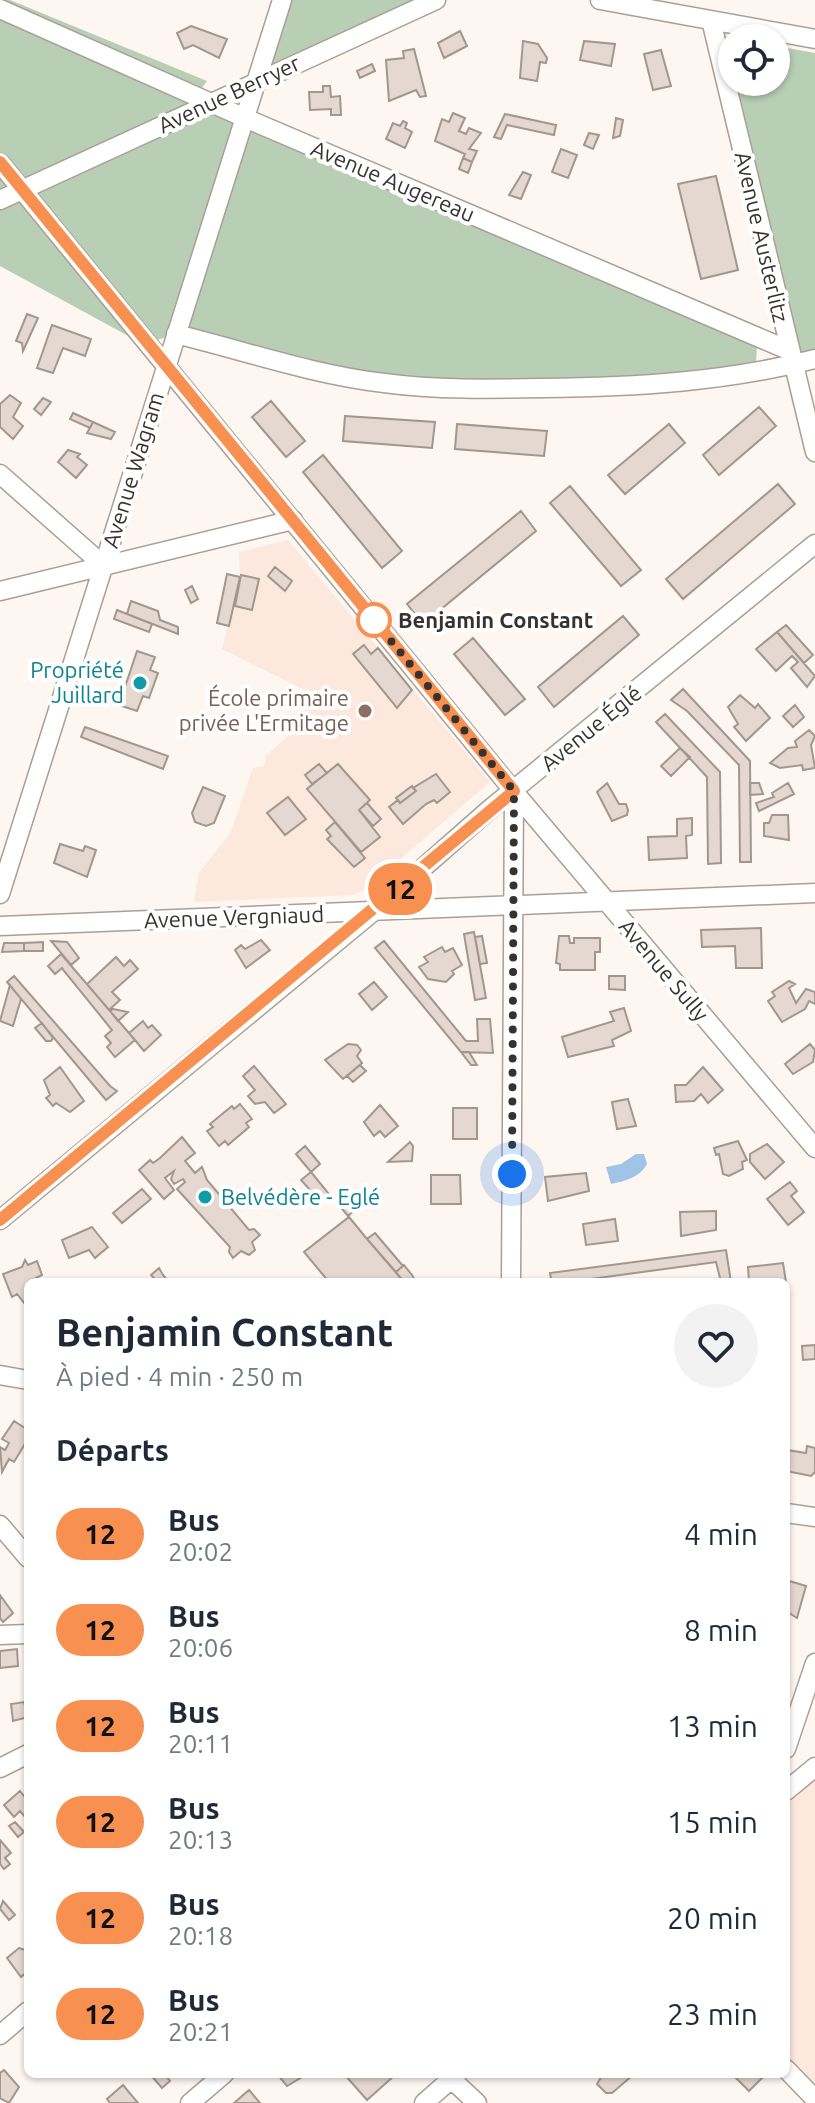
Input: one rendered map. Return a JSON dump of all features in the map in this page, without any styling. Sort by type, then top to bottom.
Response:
[{"type":"street","name":"Avenue Wagram","points":[[0,894],[282,0]]},
{"type":"street","name":"Avenue Berryer","points":[[0,200],[436,0]]},
{"type":"street","points":[[600,0],[815,39]]},
{"type":"street","name":"Avenue Augereau","points":[[0,9],[790,358]]},
{"type":"street","name":"Avenue Austerlitz","points":[[711,20],[815,452]]},
{"type":"street","name":"Avenue Sully","points":[[0,163],[514,791],[815,1148]]},
{"type":"street","points":[[176,334],[314,371],[386,384],[479,389],[607,389],[691,381],[790,358],[815,359]]},
{"type":"street","points":[[0,474],[103,565]]},
{"type":"street","points":[[0,591],[293,520]]},
{"type":"street","name":"Avenue Églé","points":[[0,1220],[815,544]]},
{"type":"street","points":[[510,1278],[514,791]]},
{"type":"street","name":"Avenue Vergniaud","points":[[0,926],[815,893]]},
{"type":"street","points":[[0,1375],[24,1379]]},
{"type":"street","points":[[790,1514],[815,1517]]},
{"type":"street","points":[[0,1525],[24,1553]]},
{"type":"street","points":[[0,1635],[24,1634]]},
{"type":"street","points":[[790,1737],[815,1663]]},
{"type":"street","points":[[0,1768],[24,1756]]},
{"type":"street","points":[[790,1788],[815,1767]]},
{"type":"street","points":[[0,2035],[24,2014]]},
{"type":"street","points":[[790,2073],[815,2099]]},
{"type":"street","points":[[190,2103],[219,2078]]},
{"type":"street","points":[[424,2103],[449,2078]]},
{"type":"street","points":[[453,2078],[477,2103]]},
{"type":"shaded area","name":"École primaire privée L'Ermitage","points":[[288,540],[490,782],[364,890],[353,895],[194,902],[199,873],[231,832],[253,768],[264,766],[266,756],[291,733],[307,691],[222,649],[240,577],[239,552]]},
{"type":"shaded area","points":[[815,1767],[815,2098],[790,2070],[790,1788]]},
{"type":"green space","points":[[0,0],[10,0],[207,81],[191,102],[757,344],[756,366],[603,384],[430,380],[315,364],[188,331],[143,344],[0,266]]},
{"type":"green space","points":[[289,0],[421,0],[265,67]]},
{"type":"green space","points":[[790,49],[815,53],[815,351],[797,356],[740,96],[790,96]]},
{"type":"water","points":[[636,1154],[644,1154],[647,1164],[641,1172],[611,1184],[606,1167],[621,1164]]},
{"type":"building","points":[[191,26],[227,39],[219,58],[193,45],[184,49],[177,33]]},
{"type":"building","points":[[460,31],[467,46],[444,58],[438,43]]},
{"type":"building","points":[[523,41],[538,44],[547,58],[546,63],[540,62],[537,81],[520,78]]},
{"type":"building","points":[[584,41],[615,44],[611,66],[580,60]]},
{"type":"building","points":[[414,49],[426,96],[420,97],[416,90],[389,101],[386,60],[404,58],[403,51]]},
{"type":"building","points":[[661,50],[671,86],[653,90],[644,54]]},
{"type":"building","points":[[372,64],[375,71],[360,78],[357,71]]},
{"type":"building","points":[[323,86],[330,86],[331,97],[340,96],[341,115],[331,115],[331,109],[310,110],[309,92],[323,92]]},
{"type":"building","points":[[453,113],[465,118],[459,131],[466,134],[469,128],[481,133],[469,149],[477,151],[472,162],[463,158],[465,154],[435,141],[442,119],[449,122]]},
{"type":"building","points":[[505,114],[556,125],[554,135],[507,125],[501,139],[494,137]]},
{"type":"building","points":[[616,118],[623,120],[620,136],[613,138]]},
{"type":"building","points":[[403,121],[407,123],[405,128],[412,132],[405,148],[386,139],[393,123],[400,126]]},
{"type":"building","points":[[589,133],[599,135],[593,149],[584,145]]},
{"type":"building","points":[[561,149],[577,155],[568,178],[552,172]]},
{"type":"building","points":[[463,158],[472,162],[468,173],[459,169]]},
{"type":"building","points":[[523,172],[531,175],[521,199],[509,195]]},
{"type":"building","points":[[716,176],[738,270],[701,279],[678,184]]},
{"type":"building","points":[[27,314],[38,318],[23,351],[22,343],[16,341]]},
{"type":"building","points":[[52,325],[91,339],[85,356],[63,348],[53,373],[37,368]]},
{"type":"building","points":[[10,395],[21,403],[13,417],[23,426],[13,439],[0,427],[0,404]]},
{"type":"building","points":[[43,398],[51,402],[41,415],[34,409]]},
{"type":"building","points":[[271,401],[305,441],[286,457],[252,417]]},
{"type":"building","points":[[759,407],[776,426],[719,475],[703,455]]},
{"type":"building","points":[[73,413],[93,422],[90,428],[70,419]]},
{"type":"building","points":[[345,416],[435,422],[432,448],[343,441]]},
{"type":"building","points":[[93,422],[115,432],[111,439],[87,433]]},
{"type":"building","points":[[457,424],[547,431],[544,456],[455,449]]},
{"type":"building","points":[[669,424],[685,443],[625,494],[608,475]]},
{"type":"building","points":[[68,450],[80,454],[77,457],[87,465],[76,478],[58,462]]},
{"type":"building","points":[[323,455],[402,551],[382,568],[303,472]]},
{"type":"building","points":[[778,484],[795,504],[683,599],[666,579]]},
{"type":"building","points":[[570,486],[641,570],[621,586],[550,503]]},
{"type":"building","points":[[521,511],[536,531],[423,624],[407,604]]},
{"type":"building","points":[[275,567],[292,581],[285,591],[268,576]]},
{"type":"building","points":[[227,574],[240,577],[229,626],[217,623]]},
{"type":"building","points":[[241,575],[259,579],[252,610],[235,606]]},
{"type":"building","points":[[192,586],[198,599],[191,603],[185,590]]},
{"type":"building","points":[[131,601],[158,611],[160,620],[178,627],[178,634],[127,614]]},
{"type":"building","points":[[117,610],[152,624],[149,632],[114,619]]},
{"type":"building","points":[[623,616],[639,635],[554,707],[538,687]]},
{"type":"building","points":[[786,625],[813,655],[804,663],[777,632]]},
{"type":"building","points":[[777,632],[815,676],[807,687],[791,668],[798,662],[792,656],[776,671],[756,649]]},
{"type":"building","points":[[473,638],[525,699],[505,715],[454,654]]},
{"type":"building","points":[[364,645],[371,654],[378,648],[412,690],[397,708],[353,654]]},
{"type":"building","name":"Propriété Juillard","points":[[137,651],[155,657],[150,670],[158,673],[149,698],[143,696],[137,711],[119,705]]},
{"type":"building","points":[[683,689],[750,761],[751,862],[740,862],[739,765],[687,711],[671,700]]},
{"type":"building","points":[[740,695],[755,708],[758,704],[770,718],[746,741],[734,727],[738,724],[728,707]]},
{"type":"building","points":[[795,705],[804,717],[793,727],[783,716]]},
{"type":"building","points":[[665,714],[720,772],[721,863],[708,864],[707,777],[656,722]]},
{"type":"building","points":[[85,727],[168,756],[163,769],[81,737]]},
{"type":"building","points":[[809,730],[815,736],[811,745],[815,768],[803,770],[802,765],[780,768],[770,763],[788,748],[797,747],[795,741]]},
{"type":"building","points":[[680,748],[690,757],[671,776],[661,766]]},
{"type":"building","points":[[319,764],[327,773],[312,784],[305,775]]},
{"type":"building","points":[[338,764],[370,800],[359,810],[380,837],[361,852],[307,789]]},
{"type":"building","points":[[436,774],[450,792],[437,803],[434,800],[426,804],[403,824],[389,807],[398,800],[400,803],[416,791],[413,788]]},
{"type":"building","points":[[607,783],[619,804],[626,804],[628,810],[627,815],[612,821],[597,792]]},
{"type":"building","points":[[750,783],[759,783],[763,794],[750,795]]},
{"type":"building","points":[[788,783],[794,794],[759,811],[756,803],[774,797],[772,793]]},
{"type":"building","points":[[412,786],[416,791],[400,803],[396,798]]},
{"type":"building","points":[[203,787],[225,796],[214,823],[206,826],[195,822],[192,813]]},
{"type":"building","points":[[288,797],[306,819],[285,835],[267,813]]},
{"type":"building","points":[[367,803],[381,819],[373,826],[359,810]]},
{"type":"building","points":[[772,815],[788,815],[789,840],[764,836],[764,823],[769,823]]},
{"type":"building","points":[[692,818],[692,835],[686,836],[687,858],[649,860],[648,837],[677,836],[677,819]]},
{"type":"building","points":[[335,822],[365,858],[354,867],[327,839],[331,836],[326,830]]},
{"type":"building","points":[[60,844],[83,851],[85,846],[96,850],[87,877],[54,863]]},
{"type":"building","points":[[761,928],[762,968],[736,968],[735,946],[702,947],[701,930]]},
{"type":"building","points":[[474,932],[486,998],[475,1000],[464,934]]},
{"type":"building","points":[[482,936],[487,963],[480,964],[475,937]]},
{"type":"building","points":[[559,936],[569,936],[570,943],[574,943],[574,938],[600,938],[600,952],[595,952],[595,970],[560,970],[560,964],[556,963]]},
{"type":"building","points":[[261,940],[270,950],[246,968],[235,950],[241,945],[245,949]]},
{"type":"building","points":[[51,941],[67,942],[79,958],[71,965]]},
{"type":"building","points":[[384,941],[466,1041],[478,1041],[477,1019],[490,1019],[493,1053],[461,1052],[375,948]]},
{"type":"building","points":[[43,942],[43,951],[24,951],[24,943]]},
{"type":"building","points":[[4,943],[24,943],[24,951],[2,952]]},
{"type":"building","points":[[442,947],[445,952],[453,948],[462,965],[452,971],[454,974],[446,982],[428,979],[419,967],[428,962],[424,957]]},
{"type":"building","points":[[61,954],[135,1040],[115,1057],[107,1047],[111,1043],[105,1036],[112,1030],[62,968],[55,974],[48,966]]},
{"type":"building","points":[[116,957],[124,966],[130,960],[138,969],[112,992],[120,1000],[109,1010],[87,984]]},
{"type":"building","points":[[14,976],[117,1091],[106,1100],[7,982]]},
{"type":"building","points":[[609,976],[625,976],[625,990],[609,989]]},
{"type":"building","points":[[789,981],[795,984],[789,988],[796,1003],[806,989],[815,992],[815,1004],[809,1001],[805,1009],[782,1022],[768,1001],[775,996],[772,992]]},
{"type":"building","points":[[374,982],[387,997],[372,1010],[359,994]]},
{"type":"building","points":[[10,985],[21,999],[13,1026],[0,1021]]},
{"type":"building","points":[[624,1008],[631,1031],[612,1040],[614,1046],[568,1057],[562,1037],[614,1021],[610,1012]]},
{"type":"building","points":[[110,1011],[128,1012],[118,1021]]},
{"type":"building","points":[[143,1021],[148,1028],[152,1025],[161,1035],[144,1051],[129,1033]]},
{"type":"building","points":[[42,1023],[53,1038],[51,1041],[46,1041],[35,1028]]},
{"type":"building","points":[[348,1044],[357,1045],[361,1050],[357,1056],[362,1063],[343,1079],[325,1060]]},
{"type":"building","points":[[810,1044],[815,1050],[813,1062],[793,1074],[785,1064]]},
{"type":"building","points":[[461,1052],[469,1052],[477,1065],[471,1065]]},
{"type":"building","points":[[360,1065],[366,1071],[353,1082],[347,1076]]},
{"type":"building","points":[[254,1066],[286,1104],[274,1113],[265,1102],[255,1104],[248,1096],[255,1090],[243,1076]]},
{"type":"building","points":[[60,1067],[84,1101],[70,1112],[56,1103],[53,1106],[46,1098],[50,1095],[44,1080]]},
{"type":"building","points":[[703,1067],[723,1090],[708,1103],[701,1094],[694,1101],[676,1102],[675,1085],[686,1085]]},
{"type":"building","points":[[628,1099],[636,1126],[617,1129],[612,1102]]},
{"type":"building","points":[[240,1104],[252,1119],[246,1123],[249,1127],[228,1145],[225,1141],[219,1146],[207,1131],[213,1127],[210,1124],[232,1106],[234,1109]]},
{"type":"building","points":[[380,1105],[398,1126],[385,1137],[380,1131],[374,1136],[364,1122]]},
{"type":"building","points":[[453,1108],[477,1108],[477,1139],[453,1139]]},
{"type":"building","name":"Belvédère - Eglé","points":[[182,1137],[195,1153],[185,1161],[195,1173],[202,1167],[207,1180],[249,1230],[254,1229],[260,1235],[252,1242],[255,1250],[249,1255],[241,1251],[233,1258],[230,1247],[177,1189],[185,1182],[183,1179],[174,1184],[171,1179],[174,1171],[165,1178],[174,1190],[164,1199],[139,1170],[150,1160],[153,1163],[160,1158]]},
{"type":"building","points":[[738,1141],[747,1160],[742,1162],[743,1169],[729,1176],[723,1174],[719,1154],[716,1155],[714,1148]]},
{"type":"building","points":[[410,1142],[413,1146],[412,1161],[388,1162]]},
{"type":"building","points":[[767,1144],[784,1162],[765,1179],[750,1162],[750,1154]]},
{"type":"building","points":[[305,1146],[320,1164],[311,1172],[296,1154]]},
{"type":"building","points":[[311,1172],[329,1194],[320,1201],[301,1180]]},
{"type":"building","points":[[586,1173],[589,1191],[548,1201],[545,1177]]},
{"type":"building","points":[[431,1175],[460,1175],[461,1204],[431,1204]]},
{"type":"building","points":[[790,1182],[797,1191],[791,1196],[804,1212],[788,1225],[767,1199]]},
{"type":"building","points":[[142,1189],[151,1199],[122,1223],[113,1213]]},
{"type":"building","points":[[346,1199],[355,1210],[348,1216],[338,1204]]},
{"type":"building","points":[[716,1211],[716,1230],[681,1236],[680,1212]]},
{"type":"building","points":[[349,1217],[401,1278],[326,1278],[304,1252]]},
{"type":"building","points":[[615,1219],[618,1241],[586,1245],[583,1224]]},
{"type":"building","points":[[92,1227],[108,1247],[95,1258],[89,1250],[69,1258],[62,1240]]},
{"type":"building","points":[[375,1233],[403,1266],[396,1272],[367,1239]]},
{"type":"building","points":[[726,1250],[730,1278],[720,1278],[716,1262],[598,1278],[551,1278],[550,1273]]},
{"type":"building","points":[[25,1260],[28,1265],[37,1261],[42,1275],[24,1278],[24,1303],[17,1294],[12,1297],[3,1274],[22,1267]]},
{"type":"building","points":[[783,1263],[785,1278],[749,1278],[748,1267]]},
{"type":"building","points":[[404,1265],[414,1278],[401,1278],[396,1272]]},
{"type":"building","points":[[159,1268],[166,1278],[154,1278],[151,1275]]},
{"type":"building","points":[[815,1345],[815,1359],[803,1360],[802,1346]]},
{"type":"building","points":[[14,1421],[24,1427],[24,1446],[14,1462],[9,1459],[2,1472],[0,1447],[5,1450],[9,1443],[2,1439]]},
{"type":"building","points":[[807,1446],[815,1448],[815,1472],[811,1476],[790,1472],[790,1450],[806,1453]]},
{"type":"building","points":[[790,1581],[806,1586],[797,1618],[790,1614]]},
{"type":"building","points":[[0,1595],[13,1613],[3,1622],[0,1618]]},
{"type":"building","points":[[17,1649],[18,1666],[0,1668],[0,1651]]},
{"type":"building","points":[[24,1702],[24,1718],[13,1721],[11,1704]]},
{"type":"building","points":[[20,1791],[24,1796],[24,1816],[20,1811],[14,1817],[4,1805]]},
{"type":"building","points":[[15,1822],[24,1832],[18,1837],[9,1826]]},
{"type":"building","points":[[0,1840],[11,1853],[5,1858],[10,1864],[4,1869],[0,1864]]},
{"type":"building","points":[[3,1901],[15,1915],[9,1920],[0,1909]]},
{"type":"building","points":[[19,1948],[24,1950],[24,1974],[21,1977],[7,1958]]},
{"type":"building","points":[[4,2070],[19,2087],[9,2103],[0,2098],[0,2073]]},
{"type":"building","points":[[153,2078],[168,2078],[170,2081],[162,2088]]},
{"type":"building","points":[[280,2078],[300,2078],[287,2086]]},
{"type":"building","points":[[348,2078],[392,2078],[367,2100]]},
{"type":"building","points":[[601,2078],[630,2078],[612,2093],[606,2093],[597,2084]]},
{"type":"building","points":[[736,2078],[762,2078],[749,2091]]},
{"type":"building","points":[[123,2085],[138,2103],[110,2103],[107,2099]]},
{"type":"building","points":[[249,2090],[260,2103],[234,2103]]},
{"type":"bus line","name":"12","points":[[0,162],[514,791],[374,911],[0,1220]]},
{"type":"place","name":"Benjamin Constant","points":[[374,620]]},
{"type":"place","name":"Propriété Juillard","points":[[140,683]]},
{"type":"place","name":"École primaire privée L'Ermitage","points":[[365,711]]},
{"type":"place","name":"Belvédère - Eglé","points":[[205,1197]]},
{"type":"route","points":[[374,620],[369,614],[514,791],[512,1174]]}]
